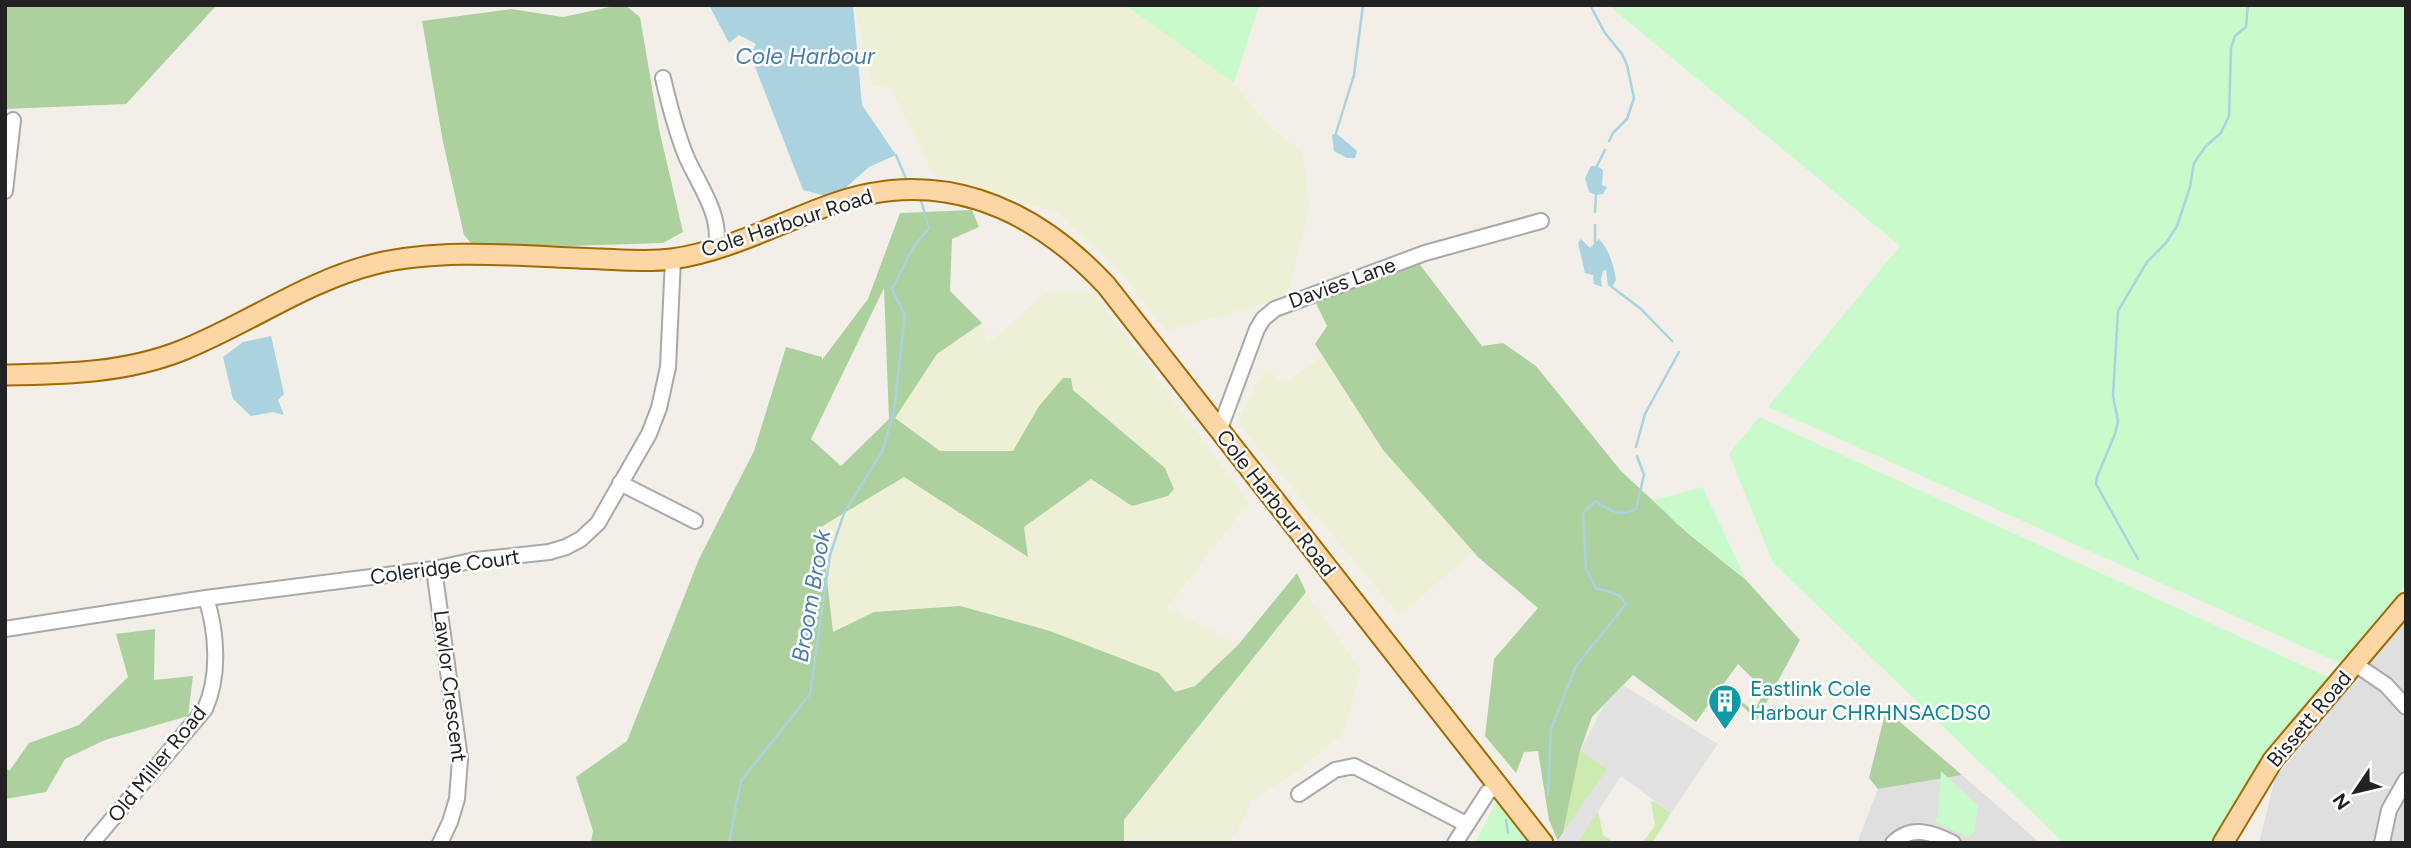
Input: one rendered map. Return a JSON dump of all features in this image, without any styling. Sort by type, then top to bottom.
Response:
[{"type":"main road","name":"Cole Harbour Road","points":[[5,375],[81,373],[150,361],[182,351],[224,332],[305,290],[343,274],[377,264],[412,258],[459,255],[632,260],[673,258],[716,248],[841,201],[880,192],[935,191],[995,205],[1050,234],[1094,272],[1543,843]]},
{"type":"main road","name":"Bissett Road","points":[[2223,843],[2273,760],[2406,603]]},
{"type":"street","points":[[663,78],[686,156],[715,216],[718,237],[716,248]]},
{"type":"street","points":[[5,191],[13,120]]},
{"type":"street","name":"Davies Lane","points":[[1219,431],[1257,329],[1263,319],[1275,309],[1425,253],[1541,221]]},
{"type":"street","name":"Coleridge Court","points":[[5,629],[206,598],[549,552],[573,543],[598,523],[649,434],[666,383],[673,258]]},
{"type":"street","points":[[621,483],[695,521]]},
{"type":"street","name":"Lawlor Crescent","points":[[434,569],[460,759],[457,799],[440,843]]},
{"type":"street","name":"Old Miller Road","points":[[92,843],[205,709],[211,692],[215,656],[213,627],[206,598]]},
{"type":"street","points":[[2355,664],[2386,685],[2406,707]]},
{"type":"street","points":[[1299,794],[1335,770],[1354,766],[1466,824]]},
{"type":"street","points":[[2382,843],[2389,810],[2406,780]]},
{"type":"street","points":[[1455,843],[1488,792],[1497,787]]},
{"type":"street","points":[[1893,843],[1903,835],[1917,831],[1953,843]]},
{"type":"shaded area","points":[[2406,618],[2406,843],[2259,843],[2275,778]]},
{"type":"shaded area","points":[[1623,685],[1718,744],[1671,813],[1621,776],[1577,843],[1556,843],[1607,769],[1580,751],[1604,705]]},
{"type":"shaded area","points":[[1962,775],[2040,843],[1857,843],[1878,789]]},
{"type":"green space","points":[[5,5],[217,5],[126,104],[5,109]]},
{"type":"green space","points":[[625,5],[640,17],[659,129],[683,232],[663,243],[476,249],[464,235],[443,142],[422,21],[511,9],[563,17]]},
{"type":"green space","points":[[855,5],[1126,5],[1234,83],[1269,127],[1302,151],[1310,208],[1286,297],[1166,331],[1115,265],[1057,213],[933,174],[891,88],[872,85]]},
{"type":"green space","points":[[1125,5],[1259,5],[1234,83]]},
{"type":"green space","points":[[1608,5],[2406,5],[2406,583],[2386,614],[2342,664],[1768,407],[1900,246]]},
{"type":"green space","points":[[972,210],[979,227],[952,239],[950,291],[982,323],[937,354],[895,418],[940,451],[1013,451],[1039,406],[1063,378],[1071,378],[1073,390],[1165,468],[1174,489],[1168,496],[1132,506],[1091,479],[1024,527],[1028,557],[904,477],[821,527],[833,632],[874,612],[960,606],[1050,631],[1159,673],[1175,692],[1195,686],[1238,645],[1297,573],[1306,592],[1124,820],[1124,843],[591,843],[593,831],[576,777],[627,741],[699,559],[754,451],[786,347],[822,357],[822,360],[868,299],[900,213]],"holes":[[[884,288],[889,419],[841,466],[811,439]]]},
{"type":"green space","points":[[1417,261],[1482,346],[1503,343],[1536,366],[1621,471],[1690,535],[1746,580],[1800,640],[1757,720],[1740,704],[1741,701],[1754,712],[1761,698],[1761,687],[1738,664],[1696,722],[1633,675],[1592,717],[1580,751],[1563,833],[1558,841],[1549,820],[1538,751],[1524,752],[1516,773],[1485,736],[1494,659],[1538,608],[1479,558],[1383,450],[1315,344],[1327,326],[1315,301]]},
{"type":"green space","points":[[1046,292],[1094,293],[1249,503],[1167,607],[1238,645],[1195,686],[1175,692],[833,632],[821,527],[904,477],[1027,557],[1024,527],[1091,479],[1132,506],[1173,489],[1165,468],[1072,390],[1013,451],[940,451],[894,418],[937,354],[982,323],[988,344]]},
{"type":"green space","points":[[1322,356],[1383,450],[1473,551],[1400,616],[1237,422],[1266,367],[1283,384]]},
{"type":"green space","points":[[1759,417],[2330,678],[2265,756],[2212,843],[2064,843],[1773,563],[1729,454]]},
{"type":"green space","points":[[1703,487],[1746,580],[1677,524],[1654,500]]},
{"type":"green space","points":[[1306,592],[1361,670],[1343,734],[1292,775],[1252,800],[1229,843],[1124,843],[1124,821]]},
{"type":"green space","points":[[155,629],[154,680],[193,676],[188,716],[105,740],[65,759],[46,792],[5,799],[5,770],[10,770],[29,743],[79,725],[128,677],[116,634]]},
{"type":"green space","points":[[1886,710],[1962,775],[1878,789],[1869,778]]},
{"type":"green space","points":[[1580,751],[1608,768],[1563,833],[1564,829]]},
{"type":"green space","points":[[1941,771],[1978,806],[1974,832],[1969,837],[1935,822]]},
{"type":"green space","points":[[1497,801],[1530,843],[1475,843]]},
{"type":"green space","points":[[1654,801],[1671,813],[1652,843],[1642,843],[1655,826],[1651,802]]},
{"type":"green space","points":[[1598,811],[1603,835],[1614,843],[1577,843]]},
{"type":"water","name":"Cole Harbour","points":[[709,5],[853,5],[862,105],[896,155],[869,167],[834,198],[803,190],[750,54],[756,44],[739,35],[729,43]]},
{"type":"water","points":[[1336,133],[1357,151],[1355,158],[1347,158],[1334,151],[1332,135]]},
{"type":"water","points":[[1591,166],[1603,170],[1602,185],[1607,187],[1603,194],[1589,192],[1585,178]]},
{"type":"water","points":[[1581,239],[1590,248],[1599,239],[1606,248],[1616,280],[1612,287],[1608,286],[1606,270],[1603,271],[1601,279],[1602,287],[1594,284],[1593,275],[1585,273],[1578,243]]},
{"type":"water","points":[[271,336],[284,394],[278,400],[284,415],[273,412],[251,416],[233,399],[223,357],[243,342]]},
{"type":"waterway","points":[[1336,133],[1354,75],[1363,5]]},
{"type":"waterway","points":[[1590,5],[1605,33],[1622,54],[1634,98],[1627,119],[1609,141]]},
{"type":"waterway","points":[[2138,559],[2096,484],[2118,421],[2113,396],[2118,311],[2147,262],[2166,243],[2177,226],[2190,187],[2194,163],[2206,146],[2221,133],[2229,116],[2231,48],[2235,36],[2246,27],[2248,5]]},
{"type":"waterway","points":[[1597,166],[1605,150]]},
{"type":"waterway","name":"Broom Brook","points":[[896,155],[907,181]]},
{"type":"waterway","points":[[1595,212],[1596,195]]},
{"type":"waterway","name":"Broom Brook","points":[[729,843],[741,781],[810,694],[830,555],[844,513],[883,450],[894,410],[905,315],[892,289],[914,246],[929,228],[920,197]]},
{"type":"waterway","points":[[1595,225],[1595,245]]},
{"type":"waterway","points":[[1612,287],[1641,309],[1672,341]]},
{"type":"waterway","points":[[1636,447],[1645,414],[1679,352]]},
{"type":"waterway","points":[[1548,795],[1551,729],[1576,666],[1626,604],[1619,595],[1596,588],[1586,569],[1583,513],[1595,501],[1620,513],[1636,509],[1644,475],[1637,456]]},
{"type":"waterway","points":[[1506,820],[1508,833]]},
{"type":"place","name":"Eastlink Cole Harbour CHRHNSACDS0","points":[[1725,731]]}]
